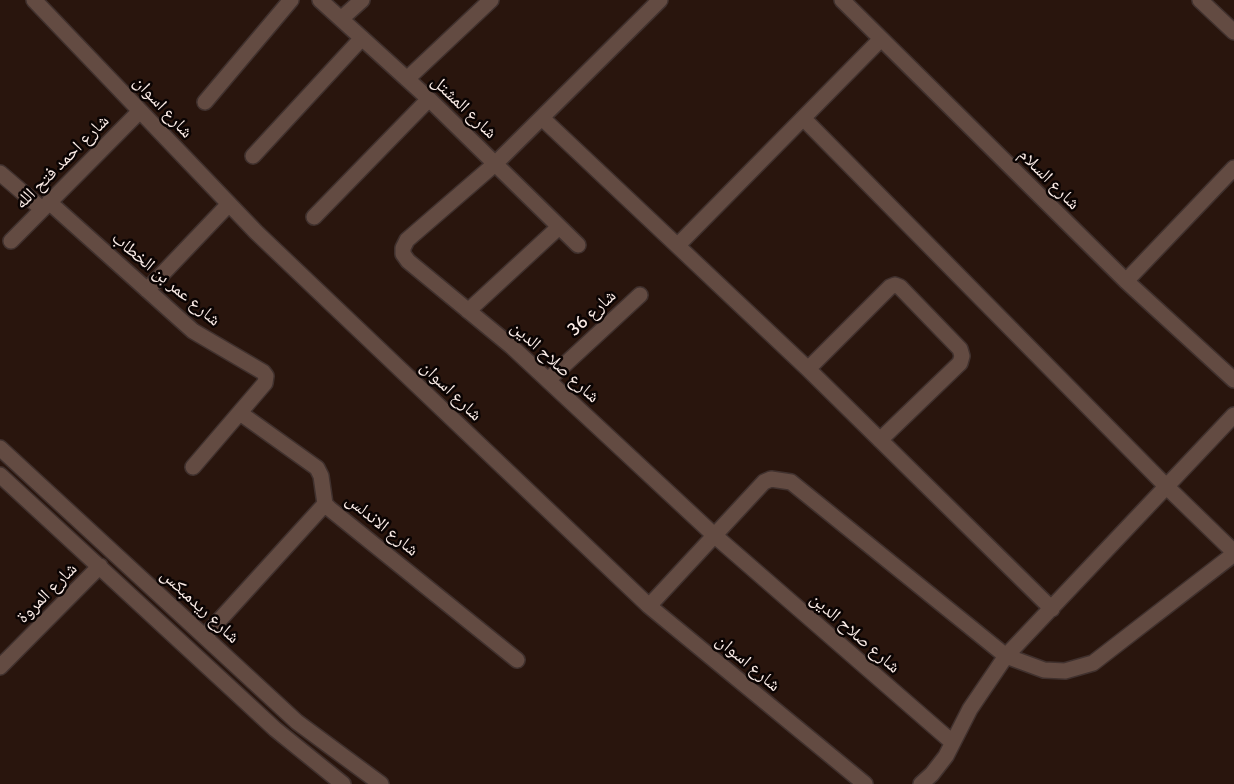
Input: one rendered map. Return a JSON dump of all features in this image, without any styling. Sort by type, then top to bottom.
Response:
[{"type":"street","name":"شارع اسوان","points":[[34,0],[229,204],[649,606],[865,784]]},
{"type":"street","points":[[205,102],[291,0]]},
{"type":"street","name":"شارع المشتل","points":[[320,0],[496,163],[578,245]]},
{"type":"street","points":[[341,20],[362,0]]},
{"type":"street","points":[[407,79],[491,0]]},
{"type":"street","name":"شارع صلاح الدين","points":[[660,0],[496,163],[406,240],[403,254],[408,261],[548,380],[714,535],[952,742]]},
{"type":"street","name":"شارع السلام","points":[[842,0],[1126,281],[1234,380]]},
{"type":"street","points":[[1200,0],[1234,32]]},
{"type":"street","points":[[253,156],[362,38]]},
{"type":"street","points":[[678,245],[881,39]]},
{"type":"street","points":[[314,217],[428,99]]},
{"type":"street","name":"شارع احمد فتح الله","points":[[11,241],[140,111]]},
{"type":"street","points":[[542,118],[808,369],[1052,609]]},
{"type":"street","points":[[649,606],[764,482],[771,479],[782,479],[792,482],[1006,656],[1044,670],[1065,671],[1093,663],[1234,553],[803,118]]},
{"type":"street","points":[[1126,281],[1234,168]]},
{"type":"street","points":[[0,173],[46,206]]},
{"type":"street","points":[[147,290],[229,204]]},
{"type":"street","name":"شارع عمر بن الخطاب","points":[[46,206],[193,330],[265,373],[267,378],[265,383],[193,467]]},
{"type":"street","points":[[468,311],[559,227]]},
{"type":"street","points":[[808,369],[890,287],[895,285],[900,287],[960,349],[962,356],[960,363],[880,440]]},
{"type":"street","name":"شارع 36","points":[[548,380],[640,295]]},
{"type":"street","name":"شارع الاندلس","points":[[240,413],[317,468],[321,476],[325,504],[517,660]]},
{"type":"street","points":[[921,784],[932,774],[946,756],[979,694],[1006,656],[1168,488],[1234,415]]},
{"type":"street","name":"شارع ريدمبكس","points":[[0,448],[297,722],[381,784]]},
{"type":"street","points":[[0,475],[275,729],[343,784]]},
{"type":"street","points":[[204,636],[325,504]]},
{"type":"street","name":"شارع المروة","points":[[0,667],[100,566]]}]
